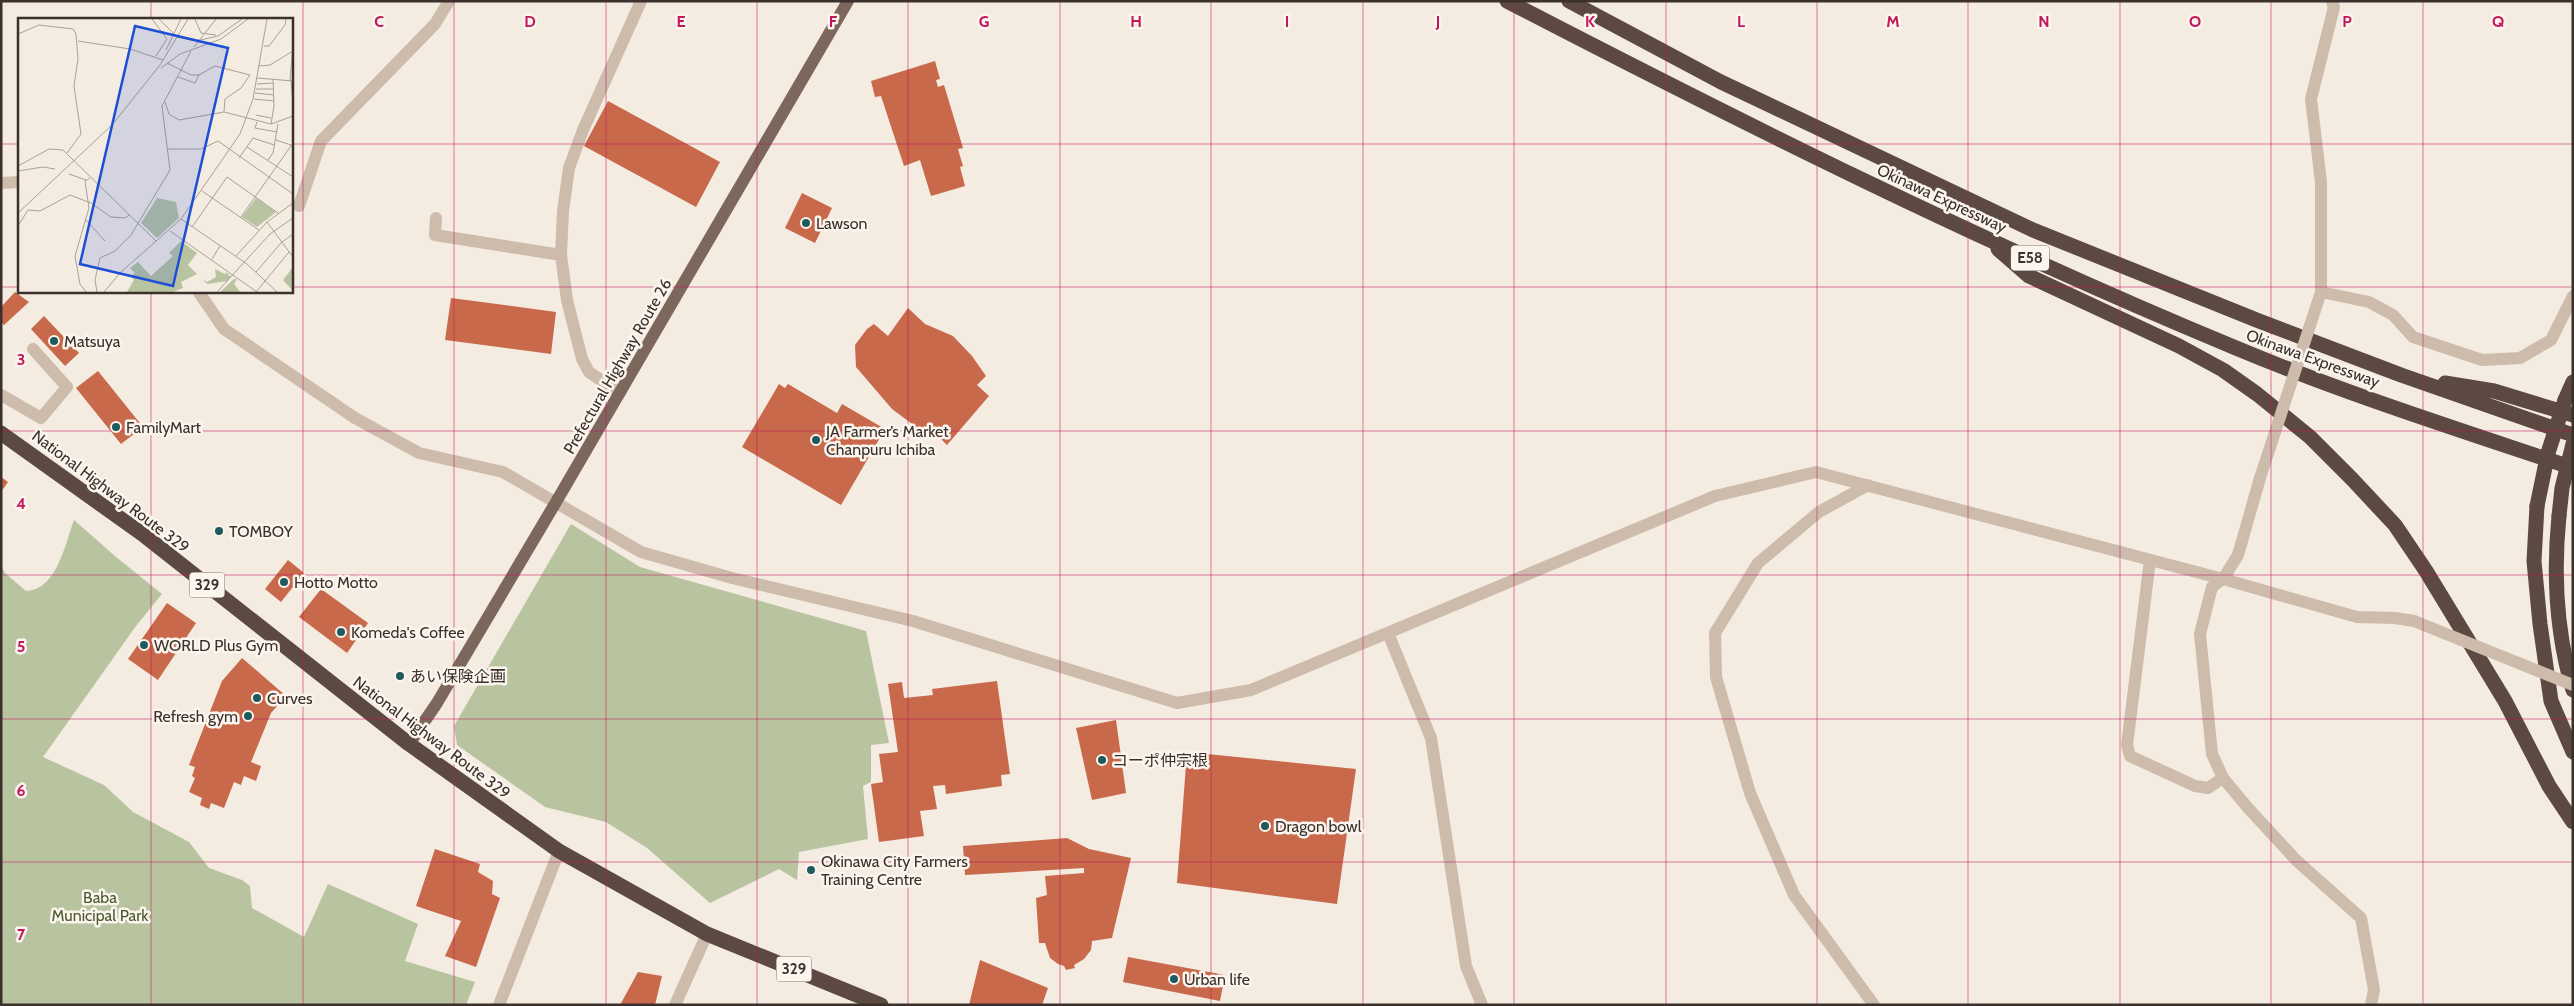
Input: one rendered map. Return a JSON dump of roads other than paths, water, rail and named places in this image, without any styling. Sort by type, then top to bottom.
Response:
[{"type":"highway","name":"Okinawa Expressway","points":[[1507,1],[1719,111],[1987,239],[2238,349],[2396,408],[2573,468]]},
{"type":"highway","name":"Okinawa Expressway","points":[[1569,1],[1721,82],[2034,230],[2259,321],[2401,375],[2573,435]]},
{"type":"highway","points":[[1987,239],[2029,276],[2179,346],[2222,370],[2257,394],[2324,451],[2395,525],[2505,701],[2549,786],[2573,822]]},
{"type":"highway","points":[[2401,375],[2494,391],[2573,415]]},
{"type":"highway","points":[[2573,382],[2565,400],[2548,453],[2537,506],[2534,561],[2541,633],[2551,700],[2573,752]]},
{"type":"highway","name":"National Highway Route 329","points":[[1,433],[145,536],[409,744],[559,851],[706,934],[881,1005]]},
{"type":"highway","points":[[2573,444],[2562,488],[2554,561],[2557,613],[2565,664],[2573,690]]},
{"type":"main road","name":"Prefectural Highway Route 26","points":[[409,744],[437,703],[556,502],[848,1]]},
{"type":"street","points":[[299,206],[321,141],[435,24],[449,1]]},
{"type":"street","points":[[620,393],[589,372],[582,359],[567,300],[560,255],[563,211],[569,168],[582,130],[641,1]]},
{"type":"street","points":[[2332,1],[2334,6],[2311,99],[2321,182],[2320,292],[2260,478],[2238,555],[2222,579],[2212,587],[2200,634],[2212,754],[2223,778],[2248,808],[2298,861],[2360,918],[2374,990],[2371,1005]]},
{"type":"street","points":[[1,183],[18,182]]},
{"type":"street","points":[[436,218],[435,235],[560,255]]},
{"type":"street","points":[[199,292],[224,329],[355,418],[419,453],[502,472],[641,552],[732,578],[913,621],[1177,703],[1251,690],[1715,496],[1816,472],[2222,579],[2357,617],[2395,618],[2414,621],[2573,685]]},
{"type":"street","points":[[2320,292],[2369,302],[2393,315],[2413,337],[2482,360],[2520,358],[2551,340],[2573,296]]},
{"type":"street","points":[[1,395],[40,418],[67,387],[33,349]]},
{"type":"street","points":[[1868,486],[1819,512],[1758,564],[1715,633],[1716,678],[1750,793],[1794,895],[1874,1005]]},
{"type":"street","points":[[2150,560],[2127,745],[2130,756],[2196,786],[2208,788],[2223,778]]},
{"type":"street","points":[[1388,633],[1431,738],[1466,966],[1482,1005]]},
{"type":"street","points":[[499,1005],[559,851]]},
{"type":"street","points":[[675,1005],[706,934]]},
{"type":"place","name":"Lawson","points":[[806,223]]},
{"type":"place","name":"Matsuya","points":[[54,341]]},
{"type":"place","name":"FamilyMart","points":[[116,427]]},
{"type":"place","name":"JA Farmer’s Market Chanpuru Ichiba","points":[[816,440]]},
{"type":"place","name":"TOMBOY","points":[[219,531]]},
{"type":"place","name":"Hotto Motto","points":[[284,582]]},
{"type":"place","name":"Komeda's Coffee","points":[[341,632]]},
{"type":"place","name":"WORLD Plus Gym","points":[[144,645]]},
{"type":"place","name":"あい保険企画","points":[[400,676]]},
{"type":"place","name":"Curves","points":[[257,698]]},
{"type":"place","name":"Refresh gym","points":[[248,716]]},
{"type":"place","name":"コーポ仲宗根","points":[[1102,760]]},
{"type":"place","name":"Dragon bowl","points":[[1265,826]]},
{"type":"place","name":"Okinawa City Farmers Training Centre","points":[[811,870]]},
{"type":"place","name":"Urban life","points":[[1174,979]]},
{"type":"park label","name":"Baba Municipal Park","points":[[100,906]]}]
